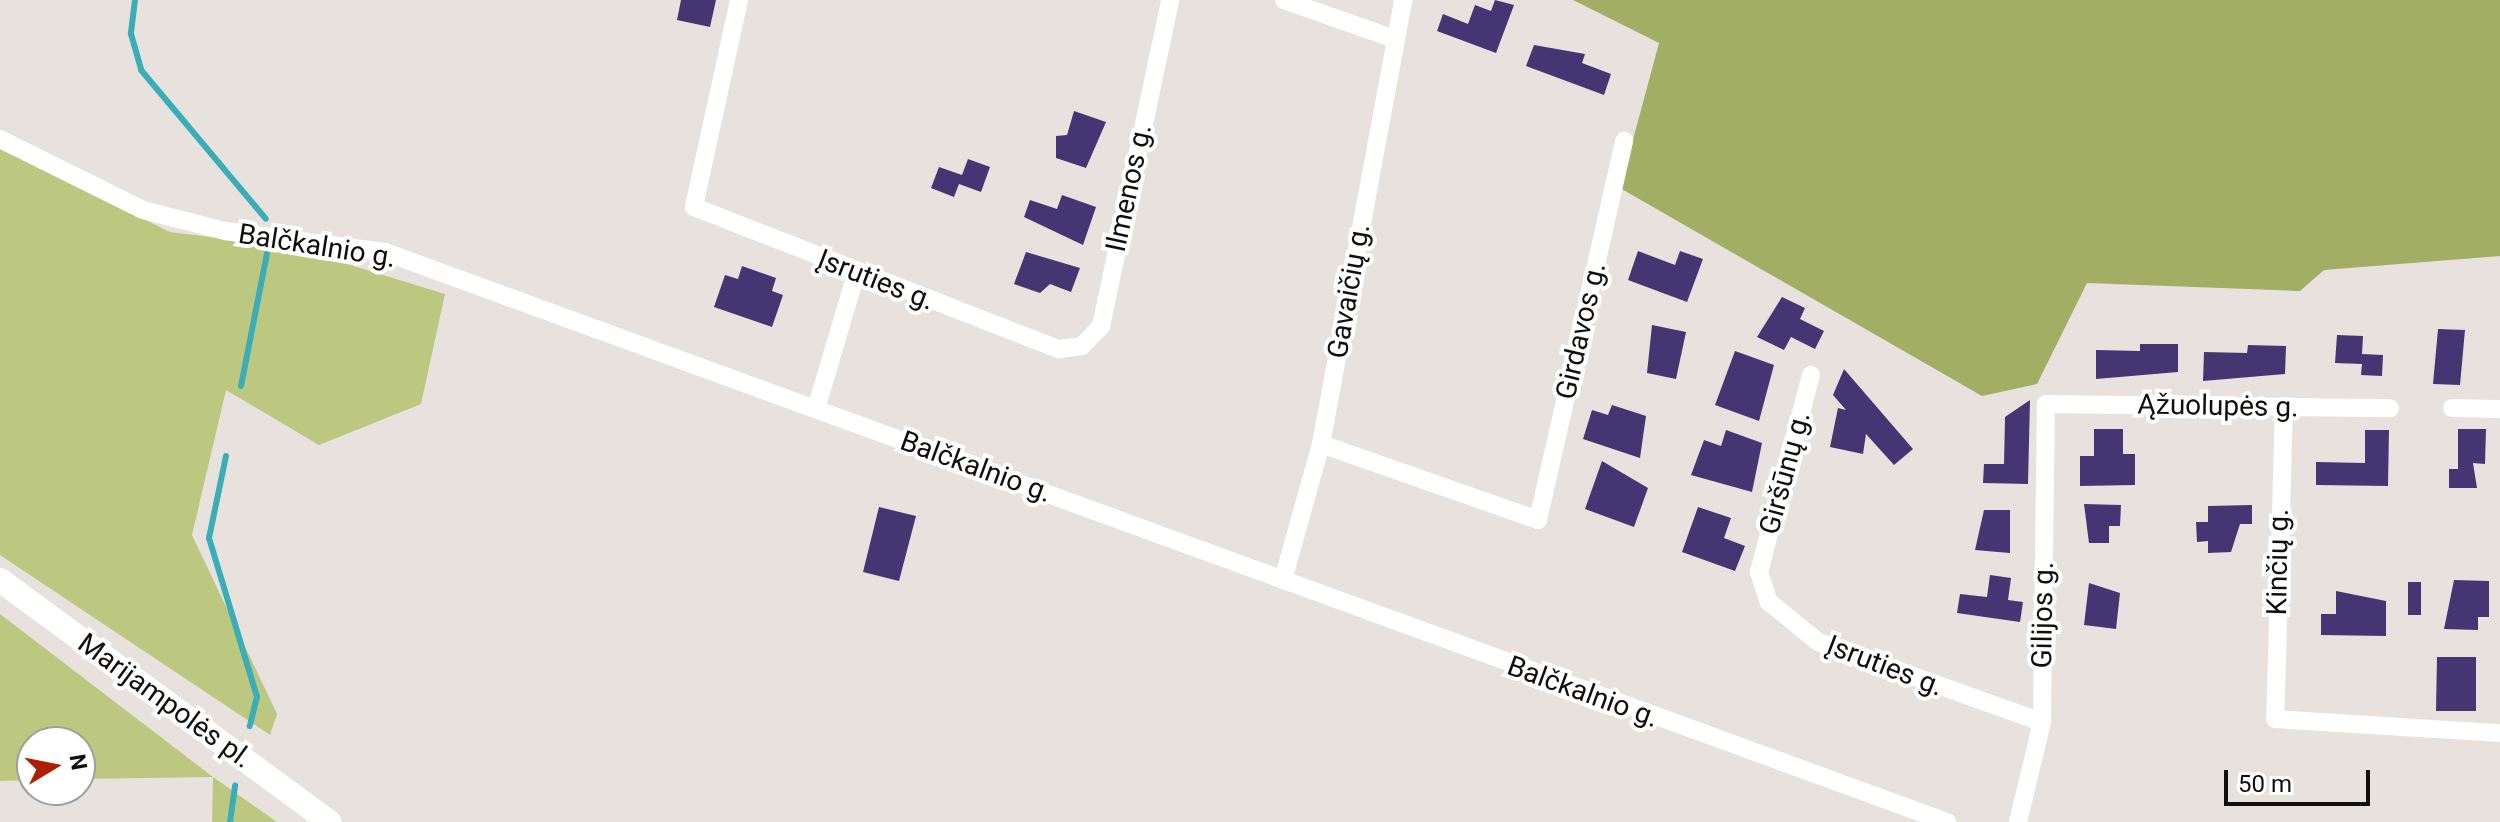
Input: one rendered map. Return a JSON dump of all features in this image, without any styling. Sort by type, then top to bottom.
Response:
[{"type":"main road","name":"Marijampolės pl.","points":[[0,580],[330,822]]},
{"type":"street","name":"Įsruties g.","points":[[739,0],[694,207],[856,274],[1059,349]]},
{"type":"street","name":"Ilmenos g.","points":[[1059,349],[1082,346],[1101,326],[1170,0]]},
{"type":"street","points":[[1284,0],[1395,39]]},
{"type":"street","name":"Gavaičių g.","points":[[1283,580],[1321,444],[1403,0]]},
{"type":"street","name":"Balčkalnio g.","points":[[0,139],[143,210],[225,231],[385,252],[1947,822]]},
{"type":"street","name":"Girdavos g.","points":[[1321,444],[1538,520],[1624,141]]},
{"type":"street","points":[[816,409],[856,274]]},
{"type":"street","name":"Giršūnų g.","points":[[1759,572],[1811,375]]},
{"type":"street","name":"Ąžuolupės g.","points":[[2046,404],[2390,408]]},
{"type":"street","name":"Gilijos g.","points":[[2018,822],[2042,722],[2046,404]]},
{"type":"street","name":"Kinčių g.","points":[[2284,406],[2275,719],[2500,733]]},
{"type":"street","points":[[2452,408],[2500,409]]},
{"type":"street","name":"Įsruties g.","points":[[1759,572],[1769,602],[1818,642],[2042,722]]},
{"type":"green space","points":[[1573,0],[2500,0],[2500,256],[2324,270],[2300,291],[2087,283],[2037,384],[1982,396],[1620,188],[1659,43]]},
{"type":"green space","points":[[0,149],[170,232],[291,247],[445,294],[421,404],[319,445],[226,390],[192,535],[277,714],[270,735],[0,555]]},
{"type":"green space","points":[[0,614],[213,777],[96,779],[96,726],[16,726],[16,780],[0,781]]},
{"type":"green space","points":[[213,777],[277,822],[212,822]]},
{"type":"building","points":[[681,0],[716,0],[710,27],[677,20]]},
{"type":"building","points":[[1495,0],[1514,5],[1496,53],[1437,31],[1443,14],[1468,24],[1475,5],[1491,11]]},
{"type":"building","points":[[1534,45],[1585,54],[1582,63],[1611,74],[1604,95],[1526,66]]},
{"type":"building","points":[[1074,111],[1106,122],[1086,168],[1056,158],[1056,136],[1067,135]]},
{"type":"building","points":[[968,159],[990,167],[981,192],[959,184],[954,197],[931,188],[939,167],[962,175]]},
{"type":"building","points":[[1062,195],[1096,207],[1083,245],[1024,217],[1030,200],[1057,209]]},
{"type":"building","points":[[1638,251],[1675,265],[1680,251],[1703,259],[1687,302],[1628,280]]},
{"type":"building","points":[[1026,252],[1080,268],[1071,292],[1050,284],[1040,293],[1014,284]]},
{"type":"building","points":[[742,266],[776,278],[772,291],[783,295],[772,327],[714,307],[725,275],[738,279]]},
{"type":"building","points":[[1782,297],[1805,308],[1800,319],[1824,331],[1815,349],[1791,337],[1784,350],[1757,337]]},
{"type":"building","points":[[1652,325],[1686,332],[1676,379],[1647,373]]},
{"type":"building","points":[[2438,329],[2465,330],[2460,385],[2433,384]]},
{"type":"building","points":[[2337,335],[2363,336],[2362,354],[2383,355],[2382,376],[2361,375],[2362,364],[2335,363]]},
{"type":"building","points":[[2140,344],[2178,344],[2178,372],[2096,379],[2096,350],[2140,351]]},
{"type":"building","points":[[2248,345],[2286,346],[2285,374],[2203,381],[2204,352],[2247,353]]},
{"type":"building","points":[[1735,351],[1774,365],[1759,421],[1715,405]]},
{"type":"building","points":[[1844,369],[1913,449],[1894,465],[1866,434],[1863,454],[1830,447],[1838,408],[1846,410],[1833,395]]},
{"type":"building","points":[[2030,400],[2028,484],[1983,483],[1984,464],[2004,464],[2005,417]]},
{"type":"building","points":[[1612,405],[1646,416],[1640,458],[1583,439],[1592,410],[1608,415]]},
{"type":"building","points":[[2094,429],[2123,429],[2123,454],[2135,454],[2135,485],[2080,486],[2080,456],[2094,456]]},
{"type":"building","points":[[2458,429],[2486,429],[2485,464],[2473,463],[2477,488],[2449,488],[2449,469],[2458,469]]},
{"type":"building","points":[[1726,430],[1762,443],[1752,492],[1691,475],[1704,440],[1721,446]]},
{"type":"building","points":[[2365,430],[2389,430],[2388,486],[2316,485],[2316,462],[2365,463]]},
{"type":"building","points":[[1602,461],[1648,488],[1634,527],[1585,509]]},
{"type":"building","points":[[2084,504],[2121,505],[2120,526],[2109,526],[2109,543],[2089,543]]},
{"type":"building","points":[[2252,505],[2252,524],[2240,524],[2231,552],[2208,553],[2208,541],[2197,542],[2196,522],[2208,522],[2208,506]]},
{"type":"building","points":[[879,507],[916,516],[899,581],[863,572]]},
{"type":"building","points":[[1698,507],[1731,518],[1724,538],[1745,546],[1735,571],[1682,552]]},
{"type":"building","points":[[1984,510],[2010,510],[2010,553],[1975,550]]},
{"type":"building","points":[[1990,575],[2011,578],[2008,600],[2023,602],[2020,622],[1957,613],[1960,594],[1987,597]]},
{"type":"building","points":[[2454,580],[2489,581],[2489,617],[2478,617],[2478,630],[2444,629]]},
{"type":"building","points":[[2408,582],[2421,582],[2421,615],[2408,615]]},
{"type":"building","points":[[2089,583],[2120,593],[2116,629],[2084,625]]},
{"type":"building","points":[[2336,591],[2386,601],[2386,636],[2321,635],[2321,614],[2336,614]]},
{"type":"building","points":[[2437,657],[2476,657],[2476,711],[2436,711]]},
{"type":"waterway","points":[[135,0],[131,34],[141,70],[266,219]]},
{"type":"waterway","points":[[241,386],[267,254]]},
{"type":"waterway","points":[[226,456],[209,538],[257,697],[250,726]]},
{"type":"waterway","points":[[230,822],[235,785]]}]
